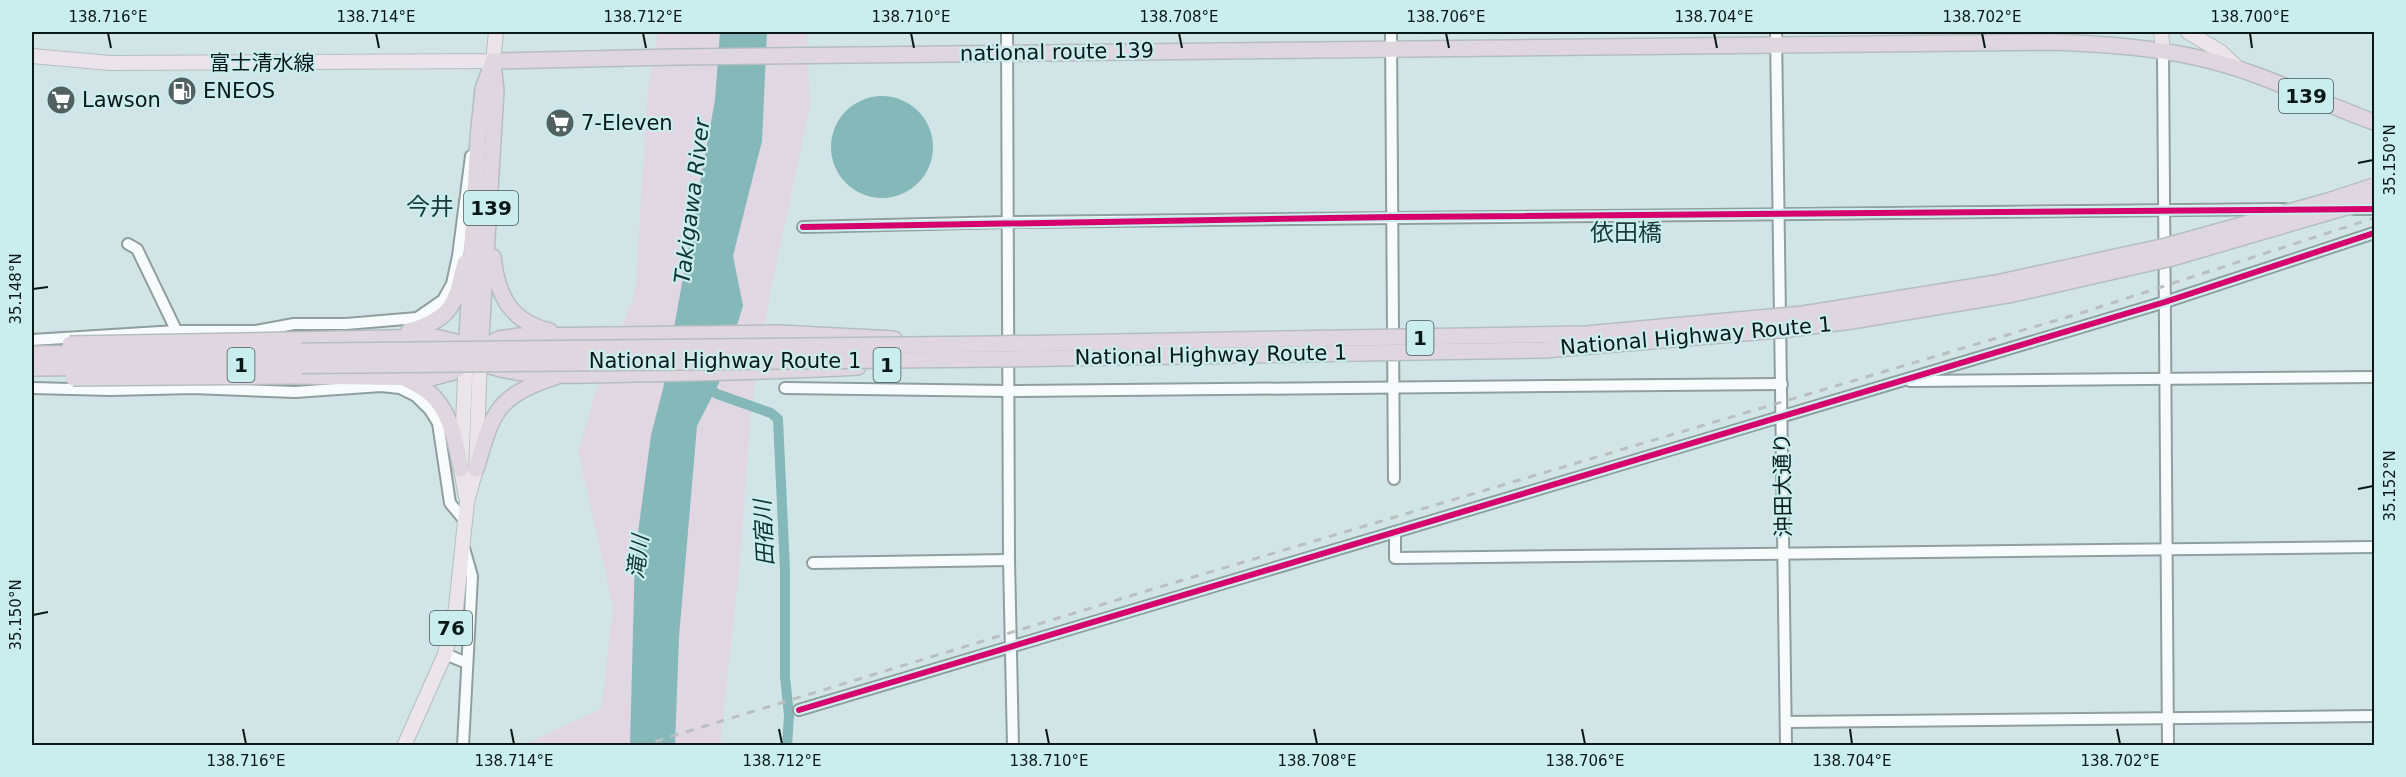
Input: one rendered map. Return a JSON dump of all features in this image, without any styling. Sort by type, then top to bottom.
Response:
[{"type":"highway","name":"national route 139","points":[[493,61],[1391,48],[1776,38],[1935,38],[2120,45],[2200,58],[2239,69],[2374,122]]},
{"type":"highway","name":"139","points":[[482,225],[478,138],[483,89],[493,61]]},
{"type":"highway","name":"139","points":[[473,355],[482,225],[496,92],[493,61]]},
{"type":"highway","name":"National Highway Route 1","points":[[32,368],[995,351],[1586,334],[1803,314],[1984,285],[2072,268],[2166,246],[2374,186]]},
{"type":"highway","name":"National Highway Route 1","points":[[32,354],[1545,350],[1781,330],[1852,321],[2013,294],[2172,258],[2374,199]]},
{"type":"highway","name":"1","points":[[482,225],[501,296],[512,311],[525,322],[563,334]]},
{"type":"highway","name":"1","points":[[391,336],[428,326],[444,316],[456,295],[482,225]]},
{"type":"highway","name":"1","points":[[32,377],[431,378],[453,372],[473,355],[499,339],[563,334],[778,333],[995,351]]},
{"type":"highway","name":"1","points":[[32,347],[93,342],[435,336],[492,367],[514,372],[597,375],[778,372],[995,351]]},
{"type":"highway","name":"1","points":[[469,469],[496,415],[509,397],[528,386],[564,374]]},
{"type":"highway","name":"1","points":[[404,378],[428,391],[439,403],[469,469]]},
{"type":"main road","points":[[493,61],[496,32]]},
{"type":"main road","points":[[2161,32],[2163,51]]},
{"type":"main road","points":[[2188,32],[2221,52],[2239,69]]},
{"type":"main road","name":"富士清水線","points":[[32,56],[110,63],[493,61]]},
{"type":"main road","name":"76","points":[[404,746],[445,654],[456,608],[467,502],[473,355]]},
{"type":"street","points":[[1007,32],[1009,560],[1013,746]]},
{"type":"street","points":[[1391,32],[1394,479]]},
{"type":"street","name":"沖田大通り","points":[[1776,38],[1786,746]]},
{"type":"street","points":[[2163,51],[2168,746]]},
{"type":"street","points":[[32,340],[256,331],[294,324],[346,324],[417,318],[444,300],[452,284],[458,256],[470,158],[478,138]]},
{"type":"street","points":[[803,227],[1008,222],[2374,208]]},
{"type":"street","points":[[799,710],[2165,302],[2374,233]]},
{"type":"street","points":[[128,244],[137,249],[177,333]]},
{"type":"street","points":[[1897,381],[2374,377]]},
{"type":"street","points":[[785,388],[1009,391],[1782,384]]},
{"type":"street","points":[[32,388],[111,390],[192,385],[295,392],[381,386],[400,387],[416,396],[430,410],[438,423],[450,503],[465,521]]},
{"type":"street","points":[[1395,532],[1395,558],[2374,547]]},
{"type":"street","points":[[463,542],[472,576],[463,746]]},
{"type":"street","points":[[813,563],[1009,560]]},
{"type":"street","points":[[445,654],[467,663]]},
{"type":"street","points":[[1786,722],[2374,716]]},
{"type":"shaded area","points":[[658,32],[807,32],[810,107],[771,288],[751,410],[739,571],[720,745],[520,746],[601,709],[613,607],[578,452],[596,391],[635,293],[648,87]]},
{"type":"water","name":"滝川","points":[[720,32],[767,32],[762,141],[733,256],[743,306],[719,383],[697,426],[679,637],[675,745],[630,746],[635,555],[651,435],[663,389],[715,100]]},
{"type":"water","points":[[882,96],[911,104],[925,118],[933,147],[925,176],[911,190],[882,198],[853,190],[839,176],[831,147],[839,118],[853,104]]},
{"type":"waterway","name":"田宿川","points":[[703,385],[717,394],[771,413],[778,419],[785,570],[785,677],[789,715],[787,746]]},
{"type":"railway","points":[[640,746],[1153,589],[2081,313],[2374,218]]},
{"type":"cycle path","points":[[803,227],[1392,217],[2374,209]]},
{"type":"cycle path","points":[[799,710],[2165,302],[2374,233]]},
{"type":"place","name":"ENEOS","points":[[182,91]]},
{"type":"place","name":"Lawson","points":[[61,100]]},
{"type":"place","name":"7-Eleven","points":[[560,123]]},
{"type":"district","name":"今井","points":[[430,207]]},
{"type":"district","name":"依田橋","points":[[1626,233]]},
{"type":"water label","name":"Takigawa River","points":[[692,201]]}]
